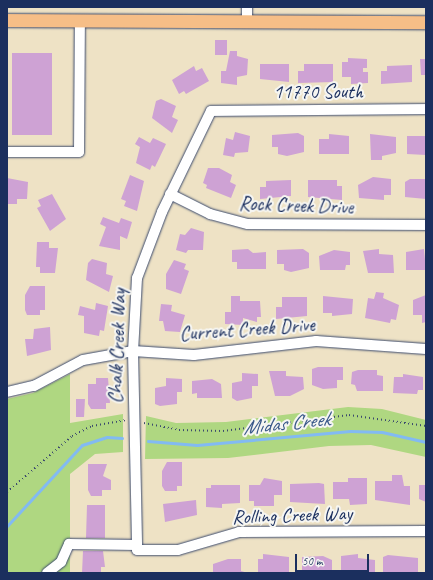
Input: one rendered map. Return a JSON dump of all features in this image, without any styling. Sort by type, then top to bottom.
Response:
[{"type":"main road","points":[[7,20],[426,22]]},
{"type":"street","points":[[247,7],[247,22]]},
{"type":"street","points":[[7,152],[79,152],[80,20]]},
{"type":"street","name":"11770 South","points":[[211,111],[426,109]]},
{"type":"street","name":"Chalk Creek Way","points":[[137,547],[133,454],[132,351],[135,288],[170,194],[211,111]]},
{"type":"street","name":"Rock Creek Drive","points":[[170,194],[210,214],[248,224],[426,225]]},
{"type":"street","name":"Current Creek Drive","points":[[7,392],[34,386],[83,360],[132,351],[194,354],[316,341],[426,349]]},
{"type":"street","name":"Rolling Creek Way","points":[[47,573],[61,562],[69,544],[178,550],[239,532],[426,531]]},
{"type":"path","points":[[7,492],[72,436],[92,426],[133,423],[179,430],[223,431],[349,415],[426,426]]},
{"type":"green space","points":[[70,374],[70,423],[123,414],[123,452],[95,454],[70,474],[70,573],[7,573],[7,399],[33,393]]},
{"type":"green space","points":[[348,407],[382,409],[426,420],[426,457],[371,445],[329,446],[228,458],[145,459],[146,416],[176,423],[226,422]]},
{"type":"building","points":[[215,40],[227,40],[227,55],[215,55]]},
{"type":"building","points":[[230,51],[237,51],[237,56],[248,59],[247,75],[237,77],[237,85],[221,83],[221,71],[226,71]]},
{"type":"building","points":[[12,53],[52,53],[52,135],[12,135]]},
{"type":"building","points":[[348,58],[367,59],[367,68],[363,68],[363,72],[368,72],[368,83],[351,84],[351,77],[342,77],[342,62],[348,62]]},
{"type":"building","points":[[420,59],[426,59],[426,75],[421,75]]},
{"type":"building","points":[[260,64],[289,64],[289,82],[260,79]]},
{"type":"building","points":[[304,64],[333,64],[333,82],[298,83],[298,71],[304,71]]},
{"type":"building","points":[[412,65],[412,82],[381,84],[381,71],[387,71],[387,66]]},
{"type":"building","points":[[194,66],[196,71],[202,68],[209,81],[186,94],[184,91],[179,94],[172,80]]},
{"type":"building","points":[[161,99],[176,106],[172,117],[178,120],[172,133],[152,118],[156,101]]},
{"type":"building","points":[[235,132],[250,136],[248,152],[235,153],[234,157],[223,155],[226,138],[233,140]]},
{"type":"building","points":[[298,133],[304,136],[304,152],[287,156],[278,154],[278,147],[272,147],[272,135]]},
{"type":"building","points":[[329,134],[349,136],[349,154],[319,154],[319,139],[329,139]]},
{"type":"building","points":[[370,134],[396,137],[396,153],[382,156],[382,160],[371,160]]},
{"type":"building","points":[[407,136],[426,136],[426,155],[407,154]]},
{"type":"building","points":[[139,137],[150,143],[153,138],[166,144],[155,167],[152,165],[150,170],[136,163],[140,147],[135,144]]},
{"type":"building","points":[[208,168],[219,168],[232,175],[230,182],[236,185],[231,198],[206,188],[207,185],[203,183]]},
{"type":"building","points":[[130,175],[144,181],[137,211],[124,206],[126,201],[121,199]]},
{"type":"building","points":[[373,177],[391,179],[391,195],[384,195],[384,200],[359,198],[358,185]]},
{"type":"building","points":[[7,178],[28,182],[27,199],[17,199],[17,204],[7,204]]},
{"type":"building","points":[[410,179],[426,179],[426,199],[405,197],[405,182]]},
{"type":"building","points":[[291,180],[291,196],[260,199],[260,187],[266,187],[266,181]]},
{"type":"building","points":[[308,180],[337,180],[337,186],[342,186],[342,200],[308,197]]},
{"type":"building","points":[[52,194],[66,219],[50,231],[37,208],[41,206],[38,200]]},
{"type":"building","points":[[103,217],[119,223],[121,218],[132,222],[127,239],[120,236],[120,250],[99,246],[106,227],[100,224]]},
{"type":"building","points":[[191,228],[204,232],[203,250],[188,250],[186,253],[176,250],[180,234],[185,235]]},
{"type":"building","points":[[37,242],[49,242],[49,248],[58,248],[55,273],[40,273],[40,267],[36,267]]},
{"type":"building","points":[[248,249],[253,253],[266,252],[266,269],[237,269],[237,262],[232,262],[232,250]]},
{"type":"building","points":[[303,249],[309,253],[309,268],[291,272],[284,270],[284,264],[277,264],[277,250]]},
{"type":"building","points":[[379,249],[379,254],[393,255],[394,273],[368,273],[363,251]]},
{"type":"building","points":[[424,249],[426,270],[406,270],[406,252]]},
{"type":"building","points":[[334,250],[350,252],[350,265],[346,265],[345,270],[320,270],[319,256]]},
{"type":"building","points":[[92,259],[107,263],[106,274],[113,276],[109,292],[86,280],[88,263]]},
{"type":"building","points":[[174,260],[186,264],[184,269],[189,271],[181,294],[166,289],[166,274]]},
{"type":"building","points":[[30,286],[45,286],[45,310],[40,310],[40,315],[27,315],[25,310],[25,295]]},
{"type":"building","points":[[376,292],[384,293],[383,298],[399,305],[396,320],[391,319],[390,323],[365,318],[368,298],[374,299]]},
{"type":"building","points":[[426,295],[426,322],[422,323],[422,315],[413,315],[413,300]]},
{"type":"building","points":[[231,296],[240,296],[240,301],[260,301],[261,317],[257,317],[257,322],[243,318],[243,325],[225,324],[225,312],[231,312]]},
{"type":"building","points":[[323,296],[353,299],[352,314],[332,316],[332,313],[323,313]]},
{"type":"building","points":[[282,297],[307,297],[307,316],[276,319],[276,307],[282,307]]},
{"type":"building","points":[[96,303],[108,306],[104,331],[100,330],[99,336],[84,333],[84,316],[78,315],[80,306],[95,310]]},
{"type":"building","points":[[161,304],[172,305],[171,311],[185,315],[180,332],[165,331],[163,321],[159,321]]},
{"type":"building","points":[[50,327],[51,350],[27,356],[25,339],[33,339],[34,329]]},
{"type":"building","points":[[318,367],[343,367],[343,380],[337,380],[337,388],[323,389],[312,385],[312,369]]},
{"type":"building","points":[[358,370],[377,370],[377,375],[383,376],[383,391],[357,391],[355,385],[351,384],[352,372]]},
{"type":"building","points":[[269,371],[286,371],[286,376],[303,377],[304,389],[290,396],[275,396]]},
{"type":"building","points":[[242,373],[258,374],[258,386],[252,386],[252,398],[237,401],[232,398],[232,383],[242,381]]},
{"type":"building","points":[[403,374],[423,377],[423,390],[418,390],[417,394],[393,393],[394,377],[403,377]]},
{"type":"building","points":[[96,378],[108,378],[110,403],[106,403],[106,409],[91,409],[88,404],[88,384],[96,384]]},
{"type":"building","points":[[166,378],[182,379],[182,392],[177,392],[177,404],[160,406],[155,404],[155,388],[166,386]]},
{"type":"building","points":[[212,379],[221,384],[222,398],[197,398],[197,393],[192,394],[192,381]]},
{"type":"building","points":[[76,399],[85,399],[84,417],[76,417]]},
{"type":"building","points":[[167,462],[182,462],[182,486],[177,486],[177,491],[165,491],[162,486],[162,471]]},
{"type":"building","points":[[88,464],[107,464],[103,476],[111,480],[111,490],[102,490],[102,496],[91,496],[88,490]]},
{"type":"building","points":[[392,475],[402,475],[404,486],[410,486],[410,505],[375,500],[375,481],[392,481]]},
{"type":"building","points":[[264,478],[282,481],[282,495],[274,495],[274,506],[254,506],[254,501],[249,501],[249,485],[260,485]]},
{"type":"building","points":[[348,478],[367,478],[367,504],[350,505],[349,499],[333,499],[333,482],[348,482]]},
{"type":"building","points":[[290,484],[324,484],[325,504],[290,502]]},
{"type":"building","points":[[211,485],[240,485],[240,503],[222,504],[222,508],[206,507],[206,488],[211,488]]},
{"type":"building","points":[[419,485],[426,485],[426,502],[419,499]]},
{"type":"building","points":[[196,500],[197,515],[165,522],[163,504]]},
{"type":"building","points":[[87,505],[105,505],[105,538],[86,538]]},
{"type":"building","points":[[83,551],[103,551],[105,567],[101,567],[101,573],[82,573]]},
{"type":"building","points":[[263,554],[289,557],[289,573],[258,573],[258,559],[263,559]]},
{"type":"building","points":[[358,554],[358,558],[375,560],[375,573],[341,572],[341,556]]},
{"type":"building","points":[[388,555],[418,558],[418,573],[383,573],[383,557]]},
{"type":"building","points":[[323,556],[332,560],[332,573],[302,570],[302,557]]},
{"type":"building","points":[[228,559],[241,559],[241,571],[248,573],[213,573],[213,564]]},
{"type":"waterway","name":"Midas Creek","points":[[148,441],[197,445],[350,431],[382,432],[426,442]]},
{"type":"waterway","name":"Midas Creek","points":[[7,526],[82,445],[107,437],[122,438]]}]
